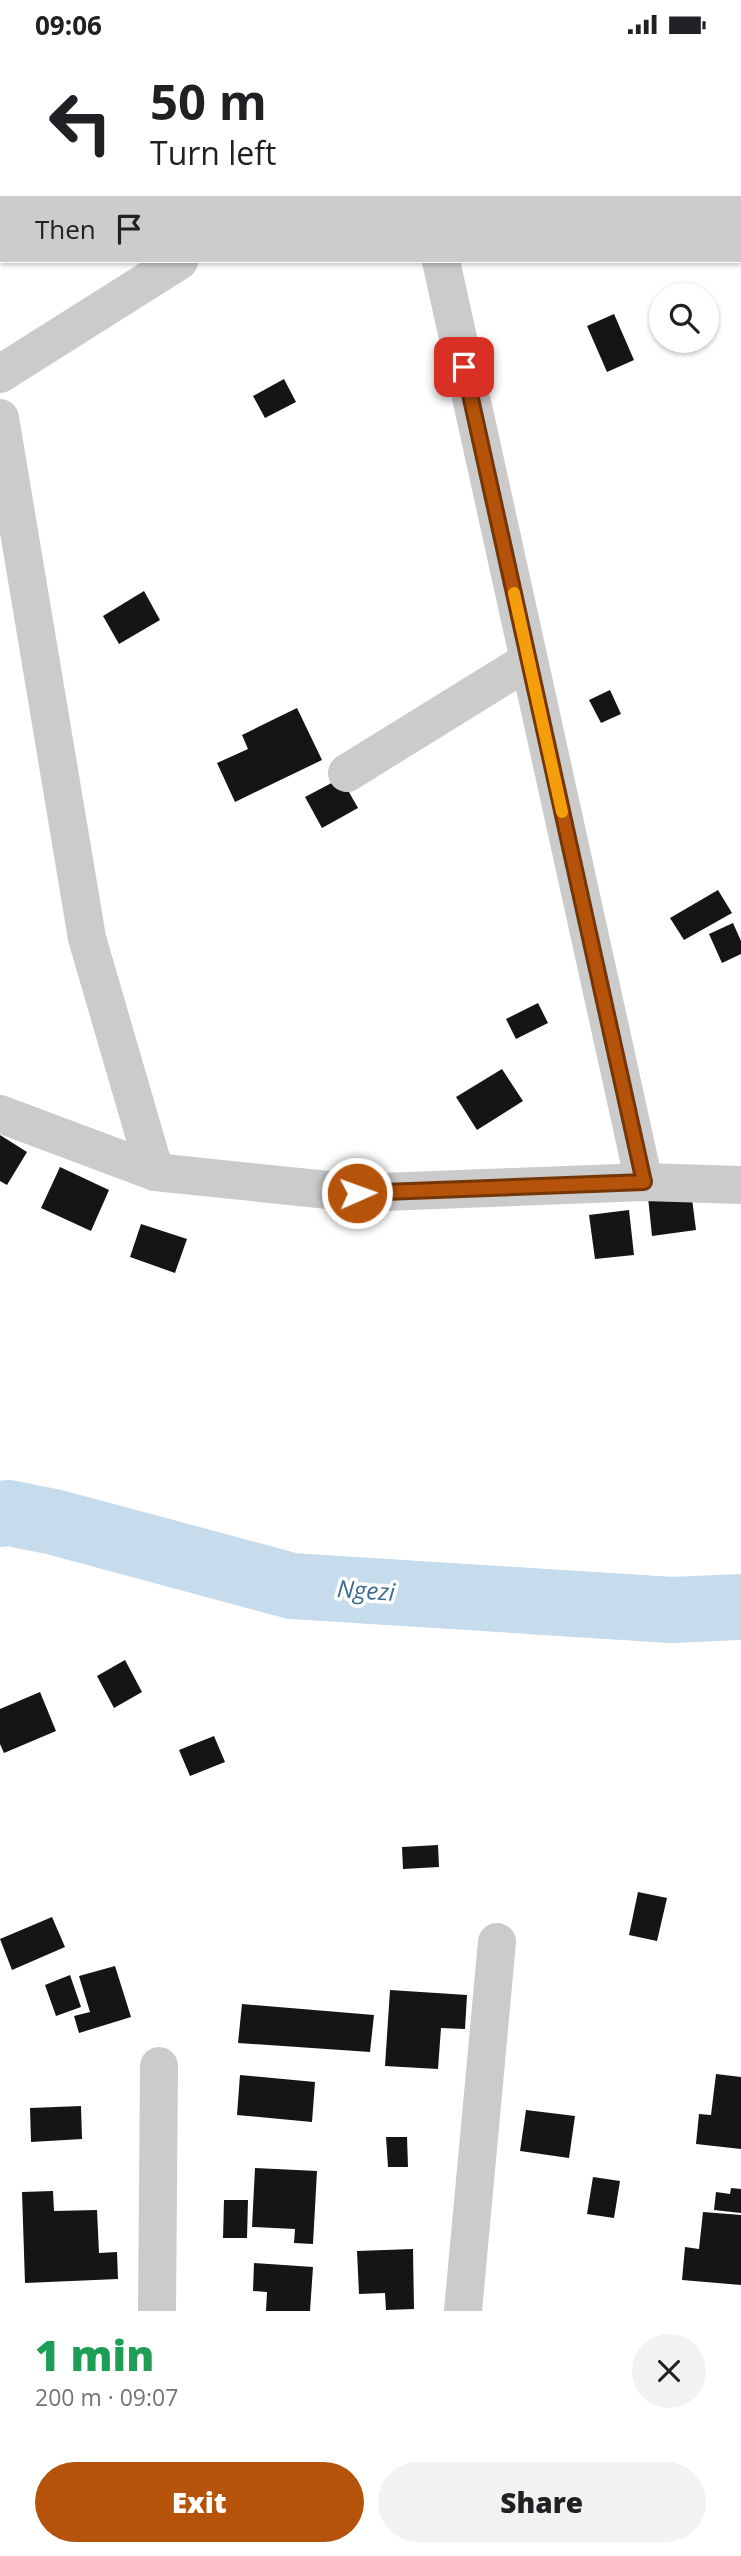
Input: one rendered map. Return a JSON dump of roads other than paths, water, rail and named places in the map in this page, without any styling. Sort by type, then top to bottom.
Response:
[{"type":"street","points":[[0,374],[176,263]]},
{"type":"street","points":[[441,263],[644,1182]]},
{"type":"street","points":[[0,418],[87,938],[155,1172]]},
{"type":"street","points":[[347,773],[528,661]]},
{"type":"street","points":[[0,1114],[155,1172],[357,1193],[644,1182],[741,1185]]},
{"type":"street","points":[[463,2311],[497,1942]]},
{"type":"street","points":[[157,2311],[159,2066]]},
{"type":"waterway","name":"Ngezi","points":[[0,1514],[9,1513],[54,1522],[292,1586],[672,1610],[741,1607]]}]
